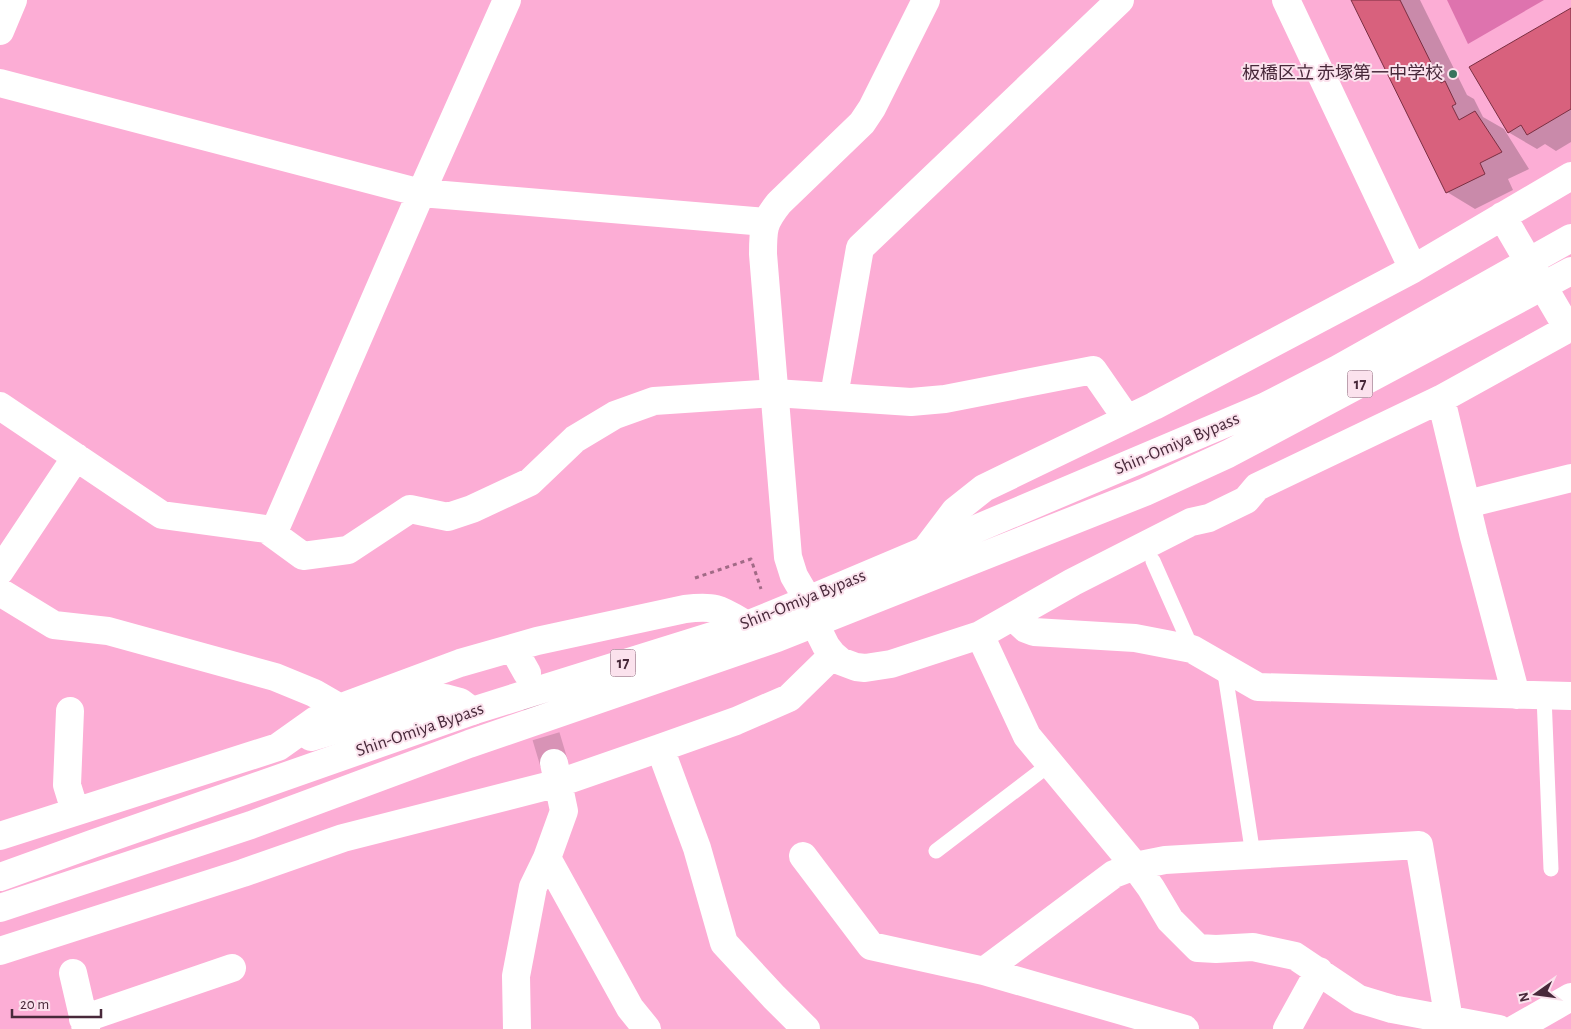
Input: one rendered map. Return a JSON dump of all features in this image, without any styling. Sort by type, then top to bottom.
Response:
[{"type":"main road","points":[[0,31],[13,0]]},
{"type":"main road","points":[[926,0],[872,108],[862,123],[780,203],[768,217],[763,231],[763,254],[788,557],[794,576],[811,612],[833,655],[840,661],[856,667],[874,667],[899,662],[980,635],[1073,582],[1191,522],[1209,518],[1246,500],[1257,487],[1441,399],[1564,321],[1507,227]]},
{"type":"main road","points":[[834,396],[860,248],[1120,0]]},
{"type":"main road","points":[[1286,0],[1413,270]]},
{"type":"main road","points":[[273,534],[504,1]]},
{"type":"main road","points":[[0,83],[421,194],[766,222]]},
{"type":"main road","points":[[927,548],[955,511],[984,488],[1163,402],[1413,270],[1507,227],[1571,176]]},
{"type":"main road","name":"Shin-Omiya Bypass","points":[[0,877],[472,711],[747,625],[811,612],[927,548],[1264,407],[1338,369],[1571,238]]},
{"type":"main road","name":"Shin-Omiya Bypass","points":[[0,908],[251,825],[469,744],[811,612],[1145,492],[1187,474],[1571,271]]},
{"type":"main road","points":[[0,406],[162,514],[266,529],[303,556],[348,550],[410,509],[448,517],[472,509],[530,482],[575,439],[616,415],[654,401],[775,393],[912,402],[945,399],[1093,370],[1126,419]]},
{"type":"main road","points":[[1441,399],[1516,695]]},
{"type":"main road","points":[[0,571],[76,457]]},
{"type":"main road","points":[[1467,504],[1571,478]]},
{"type":"main road","points":[[0,592],[54,625],[108,631],[275,677],[314,693],[340,708]]},
{"type":"main road","points":[[278,747],[316,720],[340,708],[460,663],[537,641],[685,609],[703,607],[718,609],[747,625]]},
{"type":"main road","points":[[1013,617],[1026,629],[1034,632],[1134,638],[1192,649],[1258,687],[1571,696]]},
{"type":"main road","points":[[980,635],[1027,736],[1135,866],[1170,920],[1198,948],[1253,947],[1295,956],[1358,999],[1392,1009],[1499,1029]]},
{"type":"main road","points":[[513,648],[527,673]]},
{"type":"main road","points":[[0,952],[343,838],[556,773],[660,748],[736,721],[789,698],[833,655]]},
{"type":"main road","points":[[0,836],[335,730],[424,699],[445,698],[460,702],[472,711]]},
{"type":"main road","points":[[70,711],[67,785],[75,811]]},
{"type":"main road","points":[[660,748],[697,848],[724,943],[806,1029]]},
{"type":"main road","points":[[517,1029],[516,976],[533,887],[547,858],[564,811],[556,773]]},
{"type":"main road","points":[[984,971],[1114,874],[1135,866],[1165,860],[1419,845],[1449,1020]]},
{"type":"main road","points":[[803,856],[871,946],[984,971],[1185,1029]]},
{"type":"main road","points":[[547,858],[630,1008],[647,1029]]},
{"type":"main road","points":[[73,973],[84,1024],[232,968]]},
{"type":"main road","points":[[1287,1029],[1319,971]]},
{"type":"main road","points":[[1515,1029],[1571,996]]},
{"type":"lane","points":[[1153,561],[1192,649]]},
{"type":"lane","points":[[1224,668],[1253,856]]},
{"type":"lane","points":[[1544,696],[1550,869]]},
{"type":"lane","points":[[936,851],[1050,764]]},
{"type":"shaded area","points":[[1447,0],[1544,0],[1468,44]]},
{"type":"building","points":[[1351,0],[1400,0],[1441,83],[1445,81],[1456,104],[1452,106],[1459,120],[1475,111],[1502,152],[1480,163],[1485,174],[1446,193]]},
{"type":"building","points":[[1571,8],[1571,109],[1527,135],[1521,125],[1508,133],[1469,67]]},
{"type":"tunnel","points":[[534,696],[554,763]]},
{"type":"place","name":"板橋区立 赤塚第一中学校","points":[[1453,74]]}]
